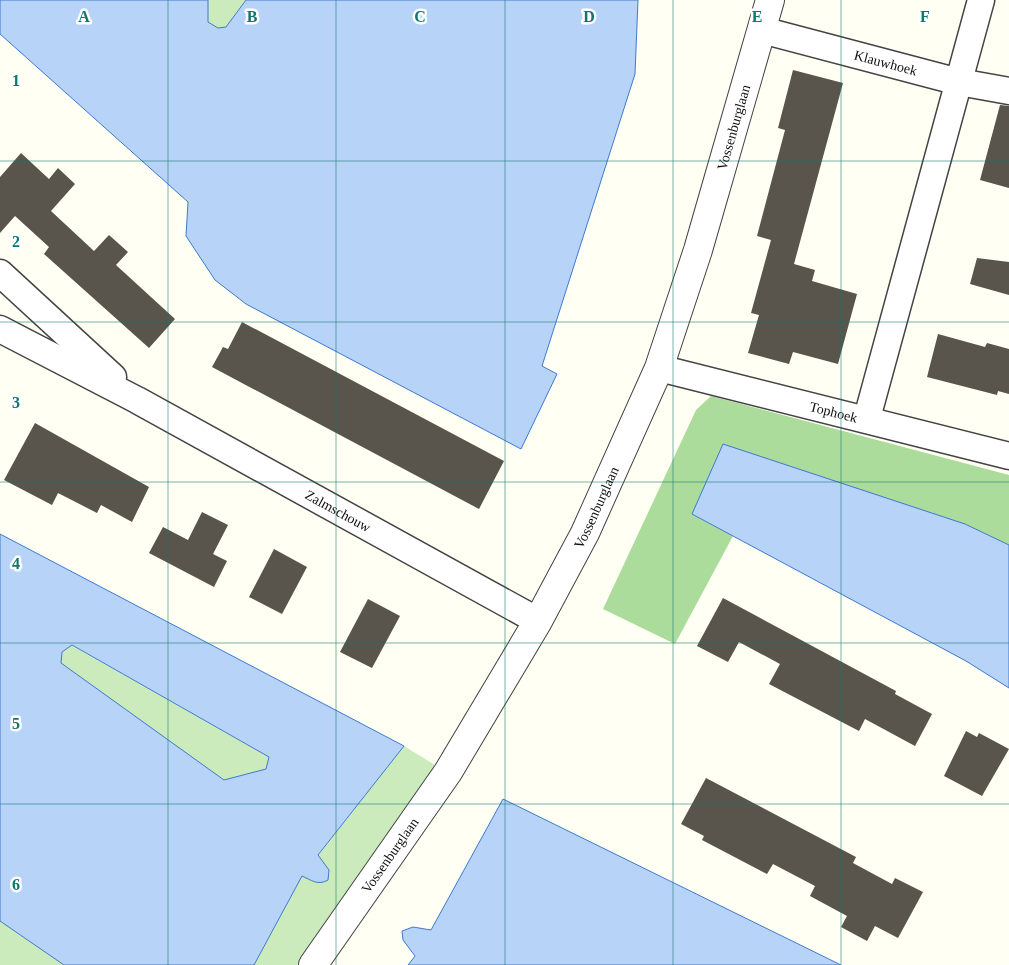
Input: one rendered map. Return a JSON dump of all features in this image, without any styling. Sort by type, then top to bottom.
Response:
[{"type":"street","name":"Vossenburglaan","points":[[313,965],[448,772],[538,621],[585,533],[659,368],[698,250],[770,0]]},
{"type":"street","points":[[867,418],[981,0]]},
{"type":"street","name":"Klauwhoek","points":[[762,30],[959,82],[1009,91]]},
{"type":"street","name":"Zalmschouw","points":[[0,273],[137,400]]},
{"type":"street","name":"Zalmschouw","points":[[0,329],[137,400],[538,621]]},
{"type":"street","name":"Tophoek","points":[[659,368],[867,418],[1009,456]]},
{"type":"green space","points":[[208,0],[246,0],[226,27],[218,28],[208,22]]},
{"type":"green space","points":[[711,396],[1009,475],[1009,545],[965,524],[692,514],[733,536],[675,644],[603,609],[696,410]]},
{"type":"green space","points":[[71,645],[269,757],[266,769],[224,781],[60,663],[62,652]]},
{"type":"green space","points":[[404,746],[435,765],[297,965],[254,965],[302,876]]},
{"type":"green space","points":[[0,921],[64,965],[0,965]]},
{"type":"water","points":[[0,0],[208,0],[208,22],[218,28],[226,27],[246,0],[638,0],[635,74],[542,366],[557,374],[521,449],[246,304],[215,280],[186,236],[188,202],[0,34]]},
{"type":"water","points":[[723,444],[965,524],[1009,545],[1009,688],[966,661],[692,514]]},
{"type":"water","points":[[0,534],[404,746],[318,855],[329,870],[328,880],[318,882],[302,876],[254,965],[64,965],[0,921]],"holes":[[[72,645],[269,757],[266,769],[224,780],[61,663],[62,652]]]},
{"type":"water","points":[[503,799],[841,965],[408,965],[415,956],[403,940],[402,931],[413,927],[431,930]]},
{"type":"building","points":[[793,70],[843,83],[794,264],[815,270],[812,281],[857,294],[838,364],[793,352],[789,364],[748,353],[759,315],[751,313],[771,240],[757,236],[785,130],[778,128]]},
{"type":"building","points":[[1000,105],[1009,106],[1009,188],[980,180]]},
{"type":"building","points":[[21,153],[49,179],[58,168],[75,184],[51,211],[94,251],[109,235],[128,252],[116,265],[175,319],[149,348],[44,254],[49,247],[15,216],[0,233],[0,177]]},
{"type":"building","points":[[977,258],[1009,262],[1009,295],[970,284]]},
{"type":"building","points":[[242,322],[504,461],[479,509],[212,367],[223,347],[228,349]]},
{"type":"building","points":[[938,334],[985,347],[987,343],[1009,349],[1009,394],[998,391],[997,395],[927,377]]},
{"type":"building","points":[[35,423],[149,487],[132,522],[101,505],[97,513],[58,493],[52,505],[4,480]]},
{"type":"building","points":[[202,512],[228,525],[213,554],[227,561],[214,587],[149,553],[163,527],[188,540]]},
{"type":"building","points":[[274,549],[307,567],[282,614],[249,597]]},
{"type":"building","points":[[723,598],[896,691],[895,694],[932,714],[915,746],[865,719],[859,731],[769,684],[780,664],[739,642],[728,662],[697,646]]},
{"type":"building","points":[[368,599],[400,616],[372,668],[340,652]]},
{"type":"building","points":[[966,731],[977,737],[979,733],[1009,749],[982,796],[944,776]]},
{"type":"building","points":[[706,778],[856,857],[853,863],[892,884],[895,878],[923,892],[898,938],[875,926],[867,941],[841,927],[847,916],[810,896],[815,886],[773,864],[767,874],[702,840],[704,836],[681,824]]}]
